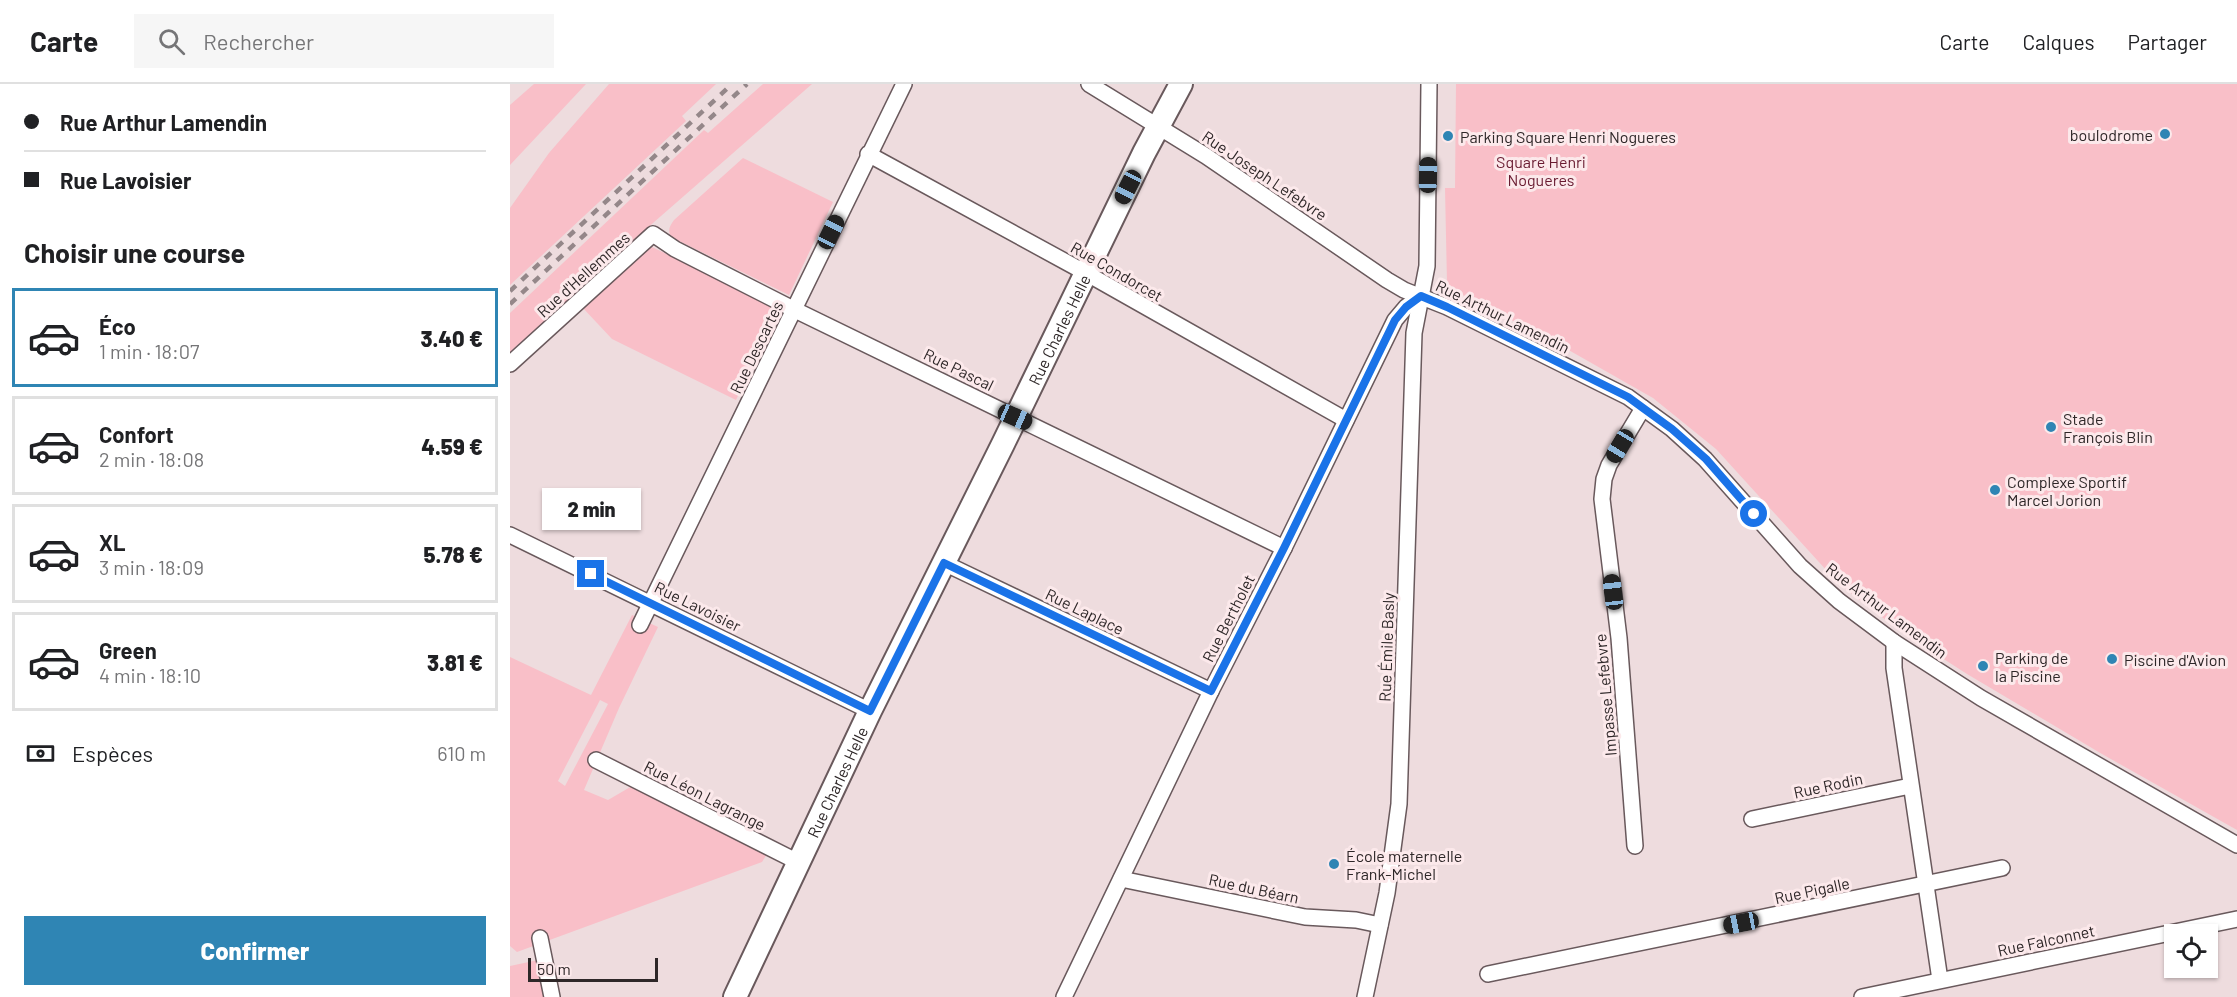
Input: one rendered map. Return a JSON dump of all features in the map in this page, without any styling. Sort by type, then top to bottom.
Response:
[{"type":"street","name":"Rue Descartes","points":[[640,625],[904,84]]},
{"type":"street","name":"Rue Joseph Lefebvre","points":[[1089,84],[1158,126],[1387,280],[1421,296]]},
{"type":"street","name":"Rue Charles Helle","points":[[735,997],[870,711],[1085,273],[1181,84]]},
{"type":"street","name":"Rue Émile Basly","points":[[1365,997],[1387,893],[1399,804],[1414,333],[1427,266],[1429,84]]},
{"type":"street","name":"Rue Condorcet","points":[[868,154],[1346,420]]},
{"type":"street","name":"Rue Pascal","points":[[653,234],[675,249],[794,309],[1284,548]]},
{"type":"street","name":"Rue d'Hellemmes","points":[[510,364],[653,234]]},
{"type":"street","name":"Rue Arthur Lamendin","points":[[1421,296],[1628,397],[1672,429],[1706,459],[1800,566],[1839,600],[1894,642],[1981,698],[2237,845]]},
{"type":"street","name":"Rue Bertholet","points":[[1064,997],[1211,691],[1284,548],[1395,320],[1406,307],[1421,296]]},
{"type":"street","name":"Impasse Lefebvre","points":[[1635,846],[1619,638],[1602,499],[1604,479],[1609,465],[1643,408]]},
{"type":"street","name":"Rue Lavoisier","points":[[510,535],[870,711]]},
{"type":"street","name":"Rue Laplace","points":[[944,563],[1211,691]]},
{"type":"street","points":[[1894,642],[1894,668],[1910,786],[1940,980]]},
{"type":"street","name":"Rue Léon Lagrange","points":[[596,760],[798,862]]},
{"type":"street","name":"Rue Rodin","points":[[1752,819],[1910,786]]},
{"type":"street","name":"Rue Pigalle","points":[[1488,974],[2002,868]]},
{"type":"street","name":"Rue du Béarn","points":[[1122,879],[1305,917],[1356,920],[1380,925]]},
{"type":"street","name":"Rue Falconnet","points":[[1862,997],[2237,919]]},
{"type":"street","points":[[540,938],[552,997]]},
{"type":"green space","points":[[534,84],[586,84],[510,165],[510,105]]},
{"type":"green space","points":[[609,84],[716,84],[682,116],[686,121],[510,285],[510,208],[549,153]]},
{"type":"green space","points":[[763,84],[812,84],[510,352],[510,313],[704,130],[708,133]]},
{"type":"green space","name":"Complexe Sportif Marcel Jorion","points":[[1456,84],[2237,84],[2237,830],[2102,754],[1967,674],[1900,631],[1838,583],[1716,449],[1653,398],[1558,344],[1451,289],[1447,283],[1445,188],[1455,188]]},
{"type":"green space","points":[[743,158],[833,202],[789,295],[670,235],[670,228],[674,220]]},
{"type":"green space","points":[[652,247],[780,308],[736,400],[612,339],[582,307],[645,249]]},
{"type":"green space","points":[[632,615],[658,627],[619,708],[584,790],[608,800],[632,786],[767,854],[762,862],[517,952],[510,946],[510,657],[591,695]],"holes":[[[600,700],[608,704],[565,786],[558,781]]]},
{"type":"green space","points":[[538,960],[544,997],[510,997],[510,966]]},
{"type":"railway","points":[[510,291],[732,84]]},
{"type":"railway","points":[[510,304],[747,84]]},
{"type":"place","name":"boulodrome","points":[[2165,134]]},
{"type":"place","name":"Parking Square Henri Nogueres","points":[[1448,136]]},
{"type":"place","name":"Stade François Blin","points":[[2051,427]]},
{"type":"place","name":"Complexe Sportif Marcel Jorion","points":[[1995,490]]},
{"type":"place","name":"Piscine d'Avion","points":[[2112,659]]},
{"type":"place","name":"Parking de la Piscine","points":[[1983,666]]},
{"type":"place","name":"École maternelle Frank-Michel","points":[[1334,864]]},
{"type":"route","points":[[591,574],[870,711],[944,563],[1211,691],[1284,548],[1395,320],[1406,307],[1421,296],[1628,397],[1652,413],[1706,459],[1754,514]]},
{"type":"park label","name":"Square Henri Nogueres","points":[[1541,170]]}]
